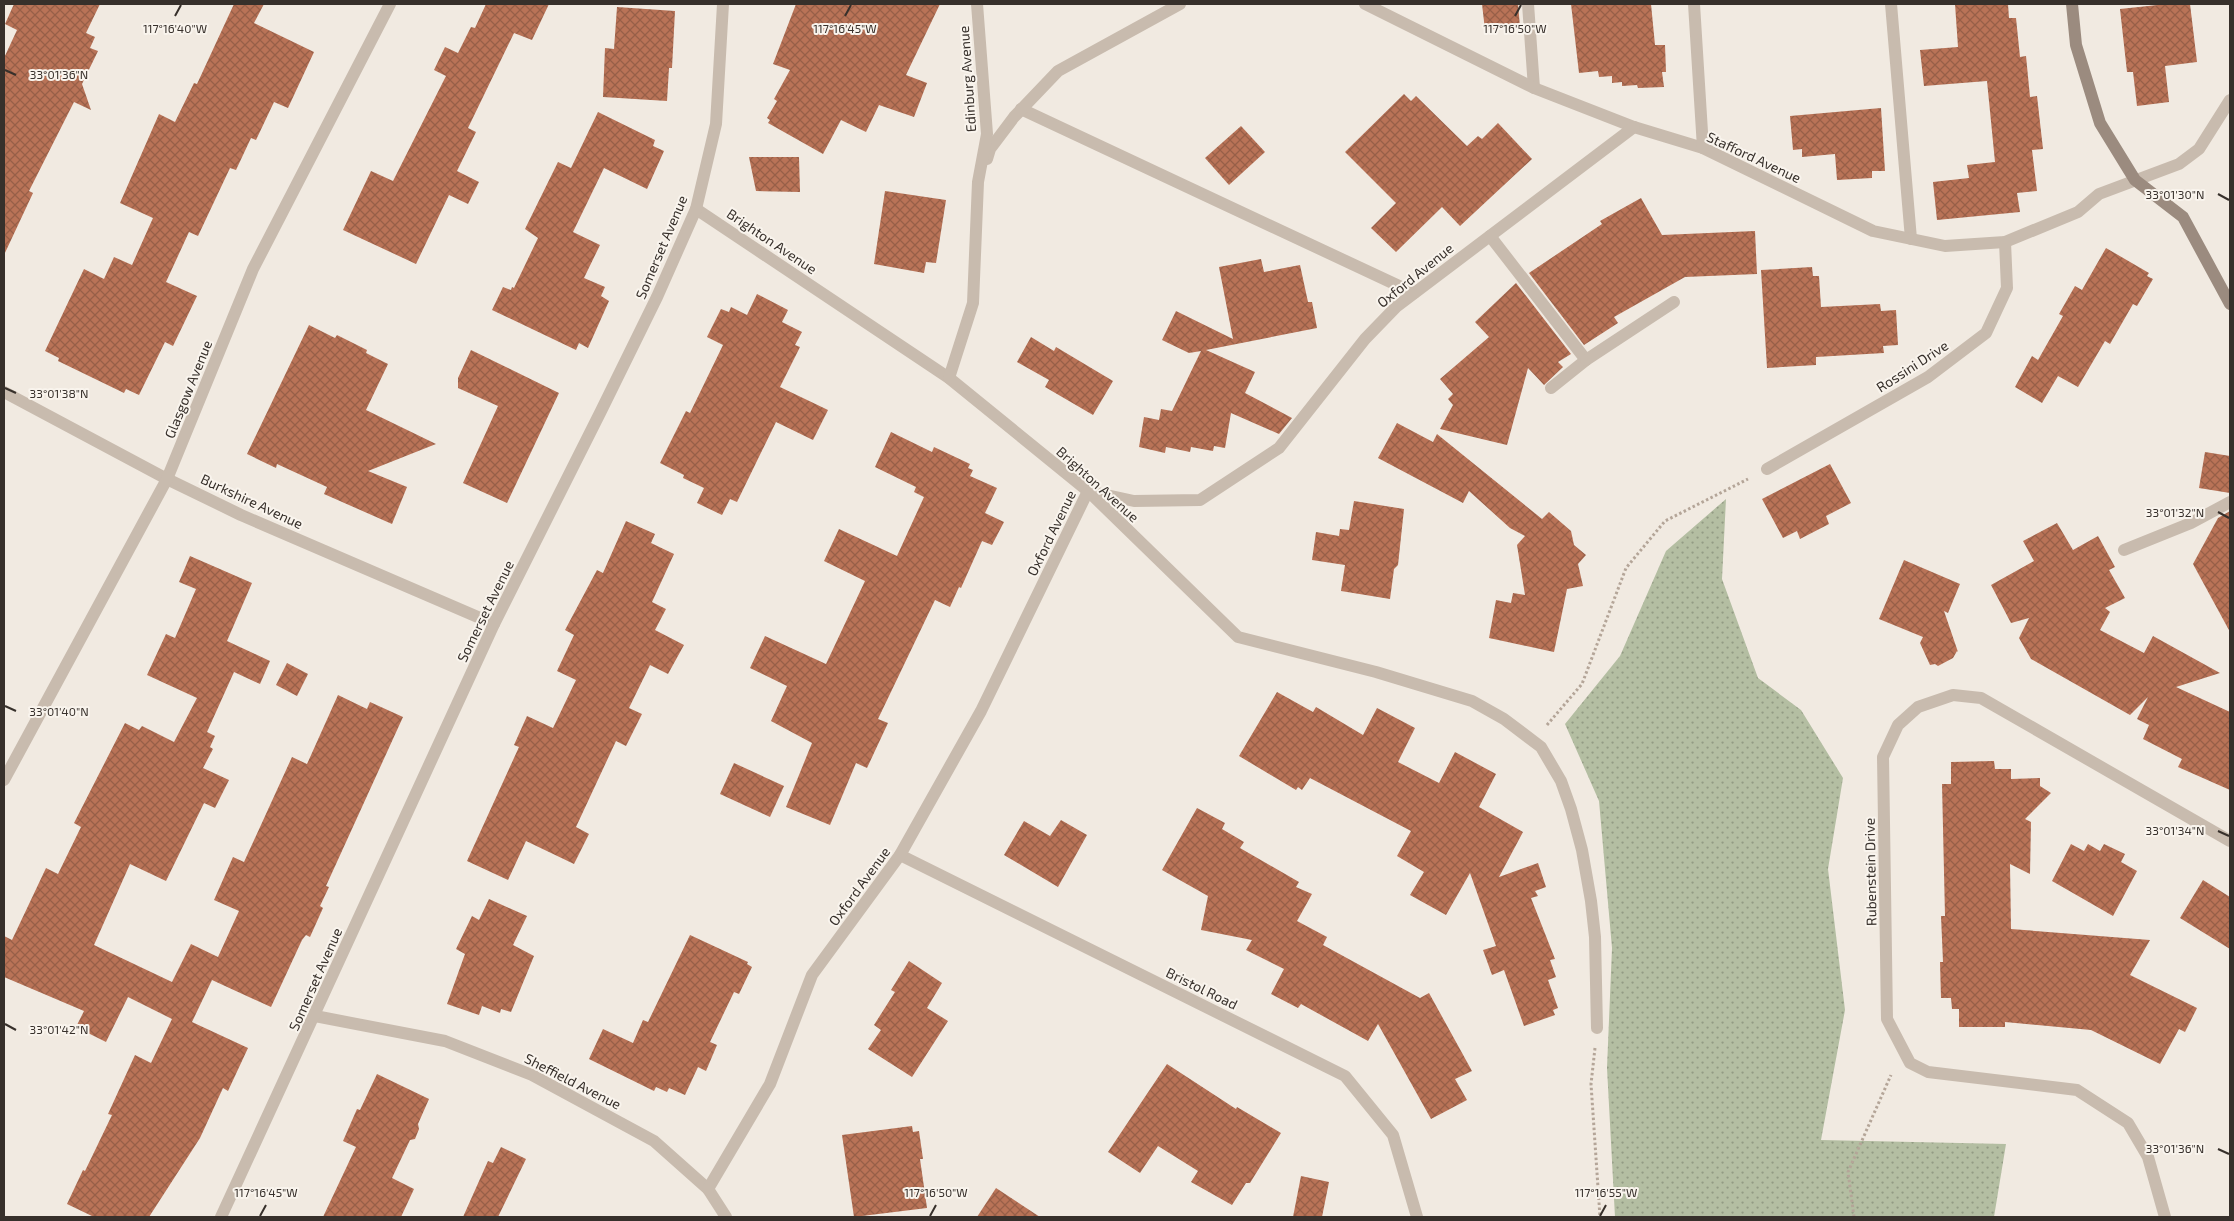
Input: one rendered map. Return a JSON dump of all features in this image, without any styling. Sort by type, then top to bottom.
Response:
[{"type":"street","name":"Glasgow Avenue","points":[[4,780],[167,479],[253,269],[390,4]]},
{"type":"street","name":"Somerset Avenue","points":[[221,1217],[494,624],[610,393],[696,209],[716,124],[723,4]]},
{"type":"street","name":"Edinburg Avenue","points":[[977,4],[986,134],[978,182]]},
{"type":"street","name":"Stafford Avenue","points":[[1365,4],[1534,88],[1634,127],[1703,148],[1874,231],[1945,246],[2005,242],[2078,212],[2099,194],[2135,180]]},
{"type":"street","points":[[1528,4],[1534,88]]},
{"type":"street","points":[[1694,4],[1703,148]]},
{"type":"street","points":[[1891,4],[1911,239]]},
{"type":"street","points":[[2072,4],[2076,46],[2100,123],[2135,180],[2183,217],[2230,304]]},
{"type":"street","points":[[949,378],[973,303],[978,182],[990,149],[1021,109],[1058,71],[1173,6]]},
{"type":"street","points":[[2135,180],[2179,164],[2199,149],[2230,100]]},
{"type":"street","points":[[1021,109],[1414,293]]},
{"type":"street","name":"Oxford Avenue","points":[[708,1189],[770,1084],[812,975],[900,854],[981,711],[1088,491],[1134,500],[1200,500],[1279,448],[1366,339],[1396,307],[1634,127]]},
{"type":"street","name":"Brighton Avenue","points":[[696,209],[949,378],[1088,491],[1238,637],[1394,677],[1472,701],[1504,719],[1541,747],[1560,782],[1571,810],[1582,850],[1595,937],[1597,1028]]},
{"type":"street","points":[[1490,236],[1586,360]]},
{"type":"street","name":"Rossini Drive","points":[[1768,469],[1928,377],[1986,334],[2007,288],[2005,242]]},
{"type":"street","points":[[1551,388],[1586,360],[1674,302]]},
{"type":"street","name":"Burkshire Avenue","points":[[4,392],[167,479],[241,514],[494,624]]},
{"type":"street","points":[[2124,550],[2191,522],[2230,502]]},
{"type":"street","name":"Rubenstein Drive","points":[[2164,1217],[2148,1157],[2128,1123],[2077,1090],[1928,1072],[1910,1063],[1887,1019],[1883,757],[1898,725],[1918,707],[1953,695],[1981,698],[2230,841]]},
{"type":"street","name":"Bristol Road","points":[[900,854],[1345,1076],[1393,1134],[1417,1217]]},
{"type":"street","name":"Sheffield Avenue","points":[[315,1016],[445,1041],[532,1075],[654,1141],[708,1189],[726,1217]]},
{"type":"path","points":[[1546,727],[1582,684],[1626,568],[1665,521],[1768,469]]},
{"type":"path","points":[[1597,1028],[1591,1084],[1600,1217]]},
{"type":"path","points":[[1854,1217],[1848,1172],[1892,1072]]},
{"type":"green space","points":[[1726,499],[1722,579],[1758,678],[1801,710],[1843,778],[1828,869],[1845,1010],[1821,1140],[2006,1144],[1994,1217],[1615,1217],[1607,1068],[1612,948],[1599,801],[1565,724],[1620,656],[1666,551]]},
{"type":"building","points":[[14,4],[100,4],[86,33],[95,37],[90,48],[98,51],[82,84],[91,110],[74,102],[29,191],[33,193],[4,255],[4,58],[17,30],[5,24]]},
{"type":"building","points":[[234,4],[264,4],[254,23],[314,52],[288,108],[274,102],[256,140],[251,138],[236,170],[230,168],[198,236],[189,232],[166,282],[197,296],[173,346],[165,342],[139,395],[126,389],[124,393],[58,361],[59,358],[45,351],[84,269],[104,279],[114,257],[132,265],[153,218],[120,203],[159,114],[175,122],[194,83],[197,84]]},
{"type":"building","points":[[486,4],[549,4],[532,40],[514,33],[468,128],[476,132],[457,171],[479,182],[468,204],[449,195],[416,264],[343,230],[371,171],[393,181],[446,76],[434,70],[445,47],[458,53],[471,27],[475,28]]},
{"type":"building","points":[[796,4],[940,4],[906,75],[927,83],[914,117],[879,105],[866,132],[841,120],[823,154],[768,123],[770,120],[767,118],[777,101],[774,99],[790,70],[773,64]]},
{"type":"building","points":[[1482,4],[1518,4],[1520,27],[1485,30]]},
{"type":"building","points":[[1571,4],[1651,4],[1655,45],[1665,45],[1666,72],[1662,72],[1664,87],[1638,88],[1637,85],[1622,86],[1622,82],[1612,83],[1612,76],[1599,77],[1598,71],[1579,73]]},
{"type":"building","points":[[1955,4],[2008,4],[2009,18],[2016,18],[2020,57],[2026,56],[2030,97],[2037,96],[2043,149],[2032,150],[2037,191],[2017,193],[2020,212],[1937,220],[1933,182],[1969,178],[1967,165],[1995,162],[1987,81],[1924,86],[1920,50],[1958,47]]},
{"type":"building","points":[[2167,4],[2190,4],[2197,62],[2165,66],[2169,102],[2137,106],[2133,72],[2127,72],[2120,9]]},
{"type":"building","points":[[617,7],[675,11],[672,68],[669,68],[667,101],[603,97],[605,48],[614,49]]},
{"type":"building","points":[[1404,94],[1411,101],[1416,96],[1467,146],[1478,136],[1482,139],[1498,123],[1532,159],[1460,226],[1442,207],[1396,252],[1371,228],[1396,203],[1345,152]]},
{"type":"building","points":[[1881,108],[1885,171],[1872,171],[1872,178],[1837,180],[1835,154],[1802,157],[1802,149],[1793,150],[1790,116]]},
{"type":"building","points":[[598,112],[655,140],[653,146],[664,151],[647,189],[604,168],[573,232],[600,245],[584,278],[605,287],[601,296],[609,301],[588,348],[579,343],[576,350],[492,310],[503,287],[511,290],[512,287],[514,288],[538,238],[525,229],[558,162],[571,168]]},
{"type":"building","points":[[1241,126],[1265,152],[1229,185],[1205,158]]},
{"type":"building","points":[[749,157],[799,157],[800,192],[756,191]]},
{"type":"building","points":[[885,191],[946,200],[936,263],[926,262],[924,273],[874,264]]},
{"type":"building","points":[[1641,198],[1662,235],[1755,231],[1757,274],[1685,277],[1614,317],[1618,323],[1584,345],[1529,273],[1602,224],[1600,221]]},
{"type":"building","points":[[2106,248],[2149,273],[2147,276],[2153,279],[2137,306],[2133,304],[2110,344],[2105,341],[2078,387],[2058,376],[2042,403],[2015,387],[2032,356],[2038,360],[2063,316],[2059,314],[2075,286],[2082,290]]},
{"type":"building","points":[[1261,259],[1264,272],[1300,265],[1308,302],[1312,302],[1317,328],[1206,350],[1255,372],[1245,393],[1292,418],[1279,434],[1231,413],[1225,448],[1214,446],[1213,451],[1191,447],[1190,452],[1166,447],[1165,453],[1139,447],[1144,417],[1159,420],[1161,409],[1172,411],[1201,351],[1189,353],[1162,340],[1176,311],[1233,339],[1219,267]]},
{"type":"building","points":[[1812,267],[1813,276],[1819,276],[1821,307],[1880,304],[1881,311],[1896,310],[1898,345],[1883,346],[1884,353],[1816,357],[1816,365],[1767,368],[1761,270]]},
{"type":"building","points":[[1516,283],[1571,354],[1558,362],[1563,367],[1544,385],[1528,368],[1507,445],[1440,429],[1453,405],[1448,399],[1453,394],[1440,379],[1489,337],[1475,322]]},
{"type":"building","points":[[757,294],[788,310],[782,322],[802,332],[795,345],[800,347],[780,387],[828,410],[813,440],[776,422],[737,502],[730,499],[722,515],[697,503],[704,488],[683,478],[684,475],[660,463],[686,411],[690,413],[723,345],[707,337],[721,309],[729,312],[731,307],[747,315]]},
{"type":"building","points":[[309,325],[335,338],[337,335],[367,350],[366,353],[388,364],[366,410],[436,444],[368,471],[407,487],[392,524],[324,494],[327,487],[277,464],[276,468],[247,454]]},
{"type":"building","points":[[1031,337],[1054,351],[1056,347],[1113,381],[1093,415],[1045,387],[1049,380],[1017,362]]},
{"type":"building","points":[[471,350],[559,393],[507,503],[463,483],[498,406],[458,388],[458,378]]},
{"type":"building","points":[[1397,423],[1433,442],[1437,434],[1542,519],[1549,512],[1571,531],[1574,545],[1586,555],[1578,564],[1583,586],[1567,589],[1554,652],[1489,638],[1496,600],[1511,603],[1513,593],[1525,595],[1517,545],[1525,536],[1510,528],[1469,491],[1463,503],[1378,458]]},
{"type":"building","points":[[891,432],[932,452],[934,447],[970,464],[968,468],[973,470],[970,476],[997,488],[985,513],[1004,522],[992,545],[982,541],[961,588],[959,587],[950,607],[935,600],[878,719],[888,723],[867,768],[856,763],[830,825],[786,807],[812,743],[771,721],[787,686],[750,668],[765,636],[826,664],[865,581],[824,561],[839,529],[897,556],[924,497],[914,492],[916,487],[875,467]]},
{"type":"building","points":[[2205,452],[2230,456],[2230,493],[2199,488]]},
{"type":"building","points":[[1830,464],[1851,503],[1826,516],[1829,524],[1800,539],[1797,531],[1783,538],[1762,499]]},
{"type":"building","points":[[1354,501],[1404,509],[1398,565],[1394,569],[1390,599],[1341,591],[1345,565],[1312,560],[1316,532],[1339,536],[1340,529],[1349,530]]},
{"type":"building","points":[[2230,511],[2230,632],[2193,564],[2218,518]]},
{"type":"building","points":[[626,521],[655,534],[651,543],[674,554],[652,602],[666,609],[655,630],[684,645],[668,674],[650,665],[629,708],[642,714],[626,746],[616,741],[576,827],[589,834],[574,864],[526,841],[508,880],[467,861],[519,747],[514,745],[527,716],[553,728],[576,680],[557,671],[574,635],[565,630],[597,570],[603,573]]},
{"type":"building","points":[[2057,523],[2073,550],[2098,536],[2115,567],[2109,570],[2125,598],[2105,608],[2110,612],[2100,630],[2144,653],[2153,636],[2220,673],[2176,687],[2230,712],[2230,790],[2178,767],[2182,759],[2143,739],[2149,725],[2137,719],[2148,697],[2130,715],[2031,659],[2019,638],[2029,618],[2011,623],[1991,585],[2034,561],[2023,541]]},
{"type":"building","points":[[190,556],[252,583],[227,641],[270,661],[260,684],[234,672],[207,732],[215,736],[210,747],[213,749],[203,768],[229,780],[215,808],[204,803],[166,881],[130,864],[94,945],[172,982],[191,944],[218,957],[239,911],[214,900],[233,857],[244,862],[292,757],[307,764],[338,695],[367,709],[370,702],[403,717],[326,886],[329,887],[320,906],[323,908],[310,937],[306,935],[302,940],[271,1007],[212,980],[192,1022],[248,1048],[228,1091],[223,1088],[200,1138],[149,1217],[94,1217],[67,1204],[112,1115],[108,1114],[135,1055],[151,1063],[172,1019],[128,997],[106,1042],[76,1027],[84,1011],[4,977],[4,936],[12,940],[46,868],[58,874],[81,827],[74,823],[125,723],[139,730],[142,726],[174,742],[197,698],[147,675],[166,634],[175,638],[196,589],[179,582]]},
{"type":"building","points":[[1904,560],[1960,584],[1948,613],[1944,611],[1958,652],[1953,658],[1938,666],[1935,664],[1930,665],[1920,643],[1923,637],[1879,619]]},
{"type":"building","points":[[287,663],[308,674],[297,696],[276,685]]},
{"type":"building","points":[[1277,692],[1313,712],[1316,707],[1363,735],[1377,708],[1415,728],[1398,762],[1439,783],[1455,752],[1496,774],[1479,807],[1523,832],[1499,877],[1538,863],[1546,887],[1535,891],[1538,896],[1531,898],[1555,959],[1550,960],[1556,977],[1548,980],[1558,1008],[1553,1010],[1555,1015],[1524,1026],[1504,970],[1492,975],[1483,950],[1496,946],[1470,873],[1446,915],[1410,895],[1424,872],[1397,856],[1411,831],[1310,778],[1302,790],[1298,787],[1296,790],[1239,756]]},
{"type":"building","points":[[1994,761],[1995,769],[2011,769],[2011,779],[2040,778],[2040,786],[2051,793],[2025,819],[2031,822],[2030,874],[2010,864],[2011,929],[2150,940],[2130,975],[2197,1008],[2185,1032],[2179,1029],[2160,1064],[2091,1030],[2005,1022],[2005,1027],[1959,1027],[1959,1009],[1952,1009],[1951,998],[1941,998],[1940,962],[1943,962],[1941,916],[1945,916],[1942,784],[1951,784],[1951,762]]},
{"type":"building","points":[[734,763],[784,786],[770,817],[720,794]]},
{"type":"building","points":[[1197,808],[1225,823],[1222,829],[1244,842],[1240,848],[1299,882],[1296,887],[1312,894],[1297,921],[1327,937],[1323,945],[1420,998],[1429,993],[1472,1071],[1455,1079],[1467,1100],[1431,1119],[1378,1024],[1368,1041],[1301,1004],[1298,1008],[1271,994],[1284,969],[1246,950],[1252,940],[1201,930],[1208,896],[1162,870]]},
{"type":"building","points":[[1061,820],[1087,835],[1058,887],[1004,855],[1024,821],[1050,836]]},
{"type":"building","points":[[2071,844],[2084,851],[2088,844],[2100,851],[2104,844],[2125,854],[2121,862],[2137,871],[2113,916],[2052,881]]},
{"type":"building","points":[[2203,880],[2230,897],[2230,949],[2180,918]]},
{"type":"building","points":[[489,899],[527,916],[513,945],[534,956],[511,1012],[501,1009],[500,1013],[482,1006],[479,1015],[447,1004],[465,954],[456,949],[472,916],[479,920]]},
{"type":"building","points":[[690,935],[748,962],[747,964],[752,967],[739,994],[734,992],[710,1042],[717,1045],[706,1071],[698,1067],[685,1095],[669,1088],[667,1092],[656,1087],[654,1091],[589,1059],[603,1029],[633,1043],[643,1020],[648,1022]]},
{"type":"building","points":[[909,961],[942,983],[927,1008],[948,1021],[912,1077],[868,1049],[881,1030],[874,1025],[895,992],[891,990]]},
{"type":"building","points":[[1167,1064],[1236,1109],[1237,1107],[1281,1133],[1250,1183],[1246,1183],[1232,1205],[1191,1182],[1198,1171],[1158,1146],[1140,1173],[1108,1152]]},
{"type":"building","points":[[377,1074],[429,1099],[418,1124],[419,1129],[415,1139],[410,1140],[392,1178],[414,1189],[401,1217],[323,1217],[356,1147],[343,1141],[357,1109],[360,1110]]},
{"type":"building","points":[[912,1126],[913,1132],[919,1131],[923,1159],[920,1159],[927,1208],[854,1217],[842,1135]]},
{"type":"building","points":[[501,1147],[526,1159],[498,1217],[463,1217],[488,1161],[493,1163]]},
{"type":"building","points":[[1301,1176],[1329,1182],[1322,1217],[1293,1217]]},
{"type":"building","points":[[996,1188],[1040,1217],[977,1217]]}]
